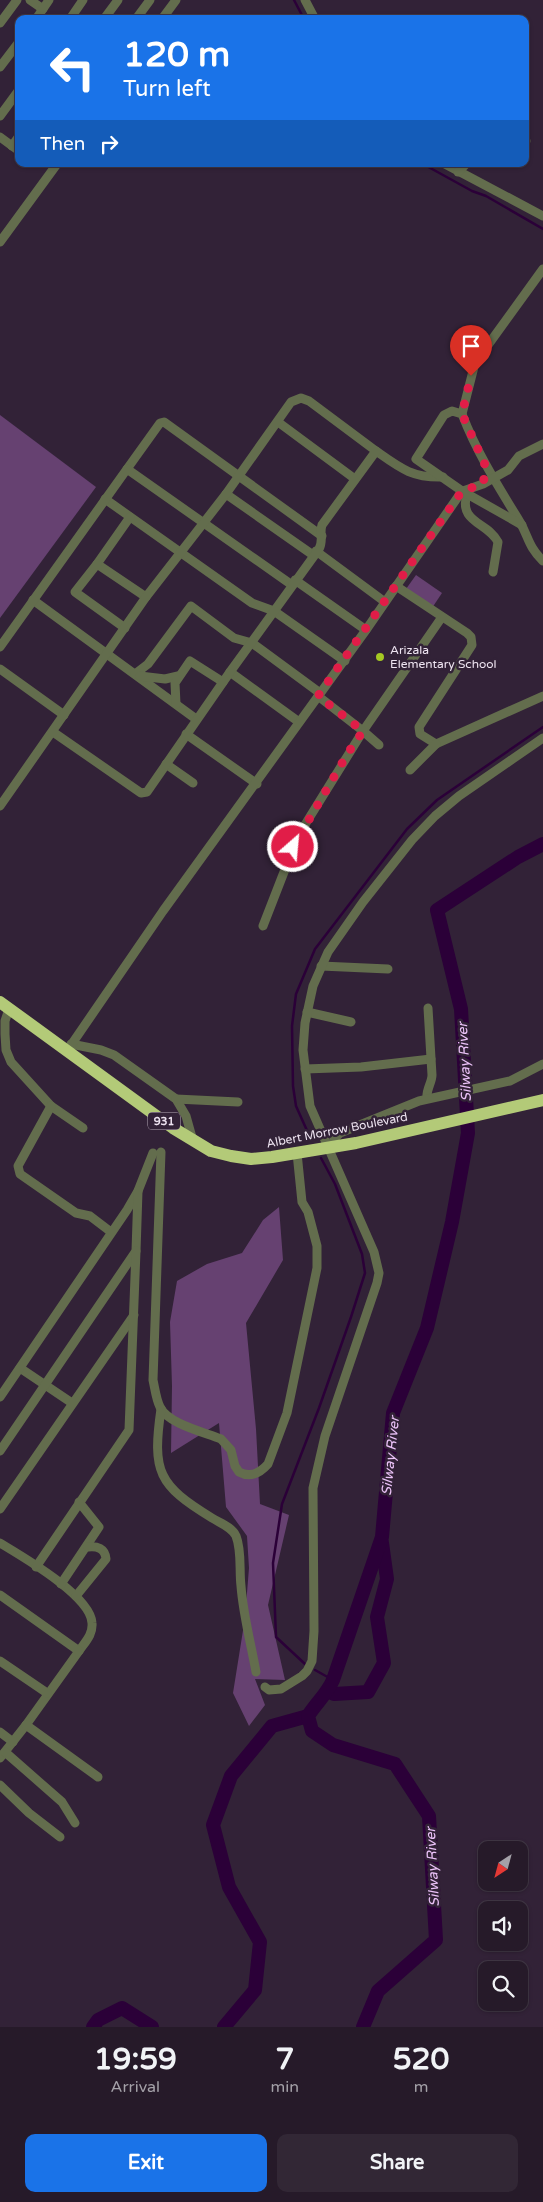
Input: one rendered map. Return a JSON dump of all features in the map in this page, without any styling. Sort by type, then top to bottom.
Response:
[{"type":"highway","name":"Albert Morrow Boulevard","points":[[4,1006],[69,1048],[193,1141],[211,1151],[231,1156],[251,1159],[356,1143],[543,1100]]},
{"type":"street","points":[[0,23],[17,0]]},
{"type":"street","points":[[30,0],[43,9]]},
{"type":"street","points":[[39,15],[50,0]]},
{"type":"street","points":[[73,15],[83,0]]},
{"type":"street","points":[[107,15],[118,0]]},
{"type":"street","points":[[139,15],[150,0]]},
{"type":"street","points":[[165,15],[176,0]]},
{"type":"street","points":[[305,0],[313,15]]},
{"type":"street","points":[[0,68],[15,47]]},
{"type":"street","points":[[0,116],[15,95]]},
{"type":"street","points":[[0,137],[15,148]]},
{"type":"street","points":[[0,242],[55,167]]},
{"type":"street","points":[[450,167],[543,216]]},
{"type":"street","points":[[458,172],[463,167]]},
{"type":"street","points":[[543,268],[475,363],[462,414],[486,467],[522,525],[531,548],[543,561]]},
{"type":"street","points":[[0,806],[146,597],[226,494],[291,402],[304,399],[400,468],[414,475],[427,478],[443,477]]},
{"type":"street","points":[[462,414],[452,411],[444,415],[416,459],[464,492],[522,525]]},
{"type":"street","points":[[0,647],[163,421],[322,536]]},
{"type":"street","points":[[278,422],[355,479]]},
{"type":"street","points":[[69,1048],[169,902],[232,814],[257,784],[299,722],[345,661],[464,492],[508,470],[519,456],[543,444]]},
{"type":"street","points":[[53,732],[141,793],[144,794],[150,790],[196,719],[322,544],[320,531],[322,525],[376,451]]},
{"type":"street","points":[[483,484],[486,467]]},
{"type":"street","points":[[127,469],[202,523],[366,630]]},
{"type":"street","points":[[483,484],[500,489]]},
{"type":"street","points":[[464,492],[467,514],[494,535],[498,542],[494,572]]},
{"type":"street","points":[[226,494],[385,602]]},
{"type":"street","points":[[105,499],[255,605],[274,611],[345,661]]},
{"type":"street","points":[[125,628],[75,592],[130,517]]},
{"type":"street","points":[[97,564],[146,597]]},
{"type":"street","points":[[396,586],[467,633],[472,641],[469,650],[419,727],[420,734],[436,744]]},
{"type":"street","points":[[33,600],[196,719]]},
{"type":"street","points":[[135,674],[148,664],[191,606],[234,638],[252,643],[379,745]]},
{"type":"street","points":[[263,926],[298,836],[363,731],[442,617]]},
{"type":"street","points":[[176,704],[175,682],[190,661],[223,682]]},
{"type":"street","points":[[0,669],[64,715]]},
{"type":"street","points":[[230,672],[299,722]]},
{"type":"street","points":[[135,674],[149,678],[165,679],[178,676]]},
{"type":"street","points":[[410,770],[436,744],[543,696]]},
{"type":"street","points":[[186,734],[257,784]]},
{"type":"street","points":[[265,1686],[269,1690],[281,1689],[302,1676],[310,1666],[314,1631],[312,1488],[325,1436],[369,1307],[378,1273],[374,1252],[357,1216],[330,1147],[310,1106],[303,1050],[307,1012],[321,966],[328,952],[363,902],[412,840],[435,816],[459,796],[543,738]]},
{"type":"street","points":[[166,764],[193,784]]},
{"type":"street","points":[[321,966],[388,969]]},
{"type":"street","points":[[4,1006],[4,1034],[6,1050],[11,1062],[51,1106],[83,1128]]},
{"type":"street","points":[[428,1008],[432,1081],[427,1089],[429,1098]]},
{"type":"street","points":[[307,1012],[351,1022]]},
{"type":"street","points":[[69,1048],[101,1050],[114,1055],[176,1099],[186,1116],[193,1141]]},
{"type":"street","points":[[305,1069],[361,1067],[431,1059]]},
{"type":"street","points":[[330,1147],[340,1133],[429,1098],[501,1084],[518,1078],[543,1064]]},
{"type":"street","points":[[176,1099],[238,1102]]},
{"type":"street","points":[[51,1106],[18,1166],[18,1170],[20,1174],[76,1213],[90,1216],[111,1232]]},
{"type":"street","points":[[0,1398],[138,1191],[157,1152],[153,1380],[160,1409],[156,1452],[161,1476],[168,1486],[180,1498],[230,1529],[237,1539],[241,1587],[256,1672]]},
{"type":"street","points":[[160,1409],[185,1426],[215,1437],[227,1444],[239,1472],[244,1475],[256,1474],[262,1471],[268,1464],[287,1413],[318,1256],[308,1212],[302,1202],[296,1153]]},
{"type":"street","points":[[36,1567],[129,1430],[138,1191]]},
{"type":"street","points":[[0,1451],[136,1251]]},
{"type":"street","points":[[126,1266],[136,1263]]},
{"type":"street","points":[[0,1509],[134,1315]]},
{"type":"street","points":[[20,1368],[72,1403]]},
{"type":"street","points":[[61,1584],[88,1547],[99,1528],[79,1502]]},
{"type":"street","points":[[0,1543],[76,1596],[88,1609],[92,1622],[91,1635],[3,1755],[62,1802],[75,1823]]},
{"type":"street","points":[[76,1596],[106,1559],[103,1551],[99,1548],[88,1547]]},
{"type":"street","points":[[0,1595],[79,1651]]},
{"type":"street","points":[[0,1662],[47,1694]]},
{"type":"street","points":[[26,1725],[98,1778]]},
{"type":"street","points":[[0,1732],[13,1742]]},
{"type":"street","points":[[0,1785],[29,1813],[60,1837]]},
{"type":"shaded area","points":[[0,415],[96,487],[0,618]]},
{"type":"shaded area","points":[[416,575],[442,593],[432,608],[406,589]]},
{"type":"shaded area","points":[[279,1207],[283,1260],[246,1323],[256,1429],[260,1504],[289,1515],[268,1605],[285,1680],[255,1679],[265,1705],[249,1726],[233,1693],[245,1618],[249,1568],[247,1536],[226,1507],[219,1423],[171,1453],[172,1386],[170,1322],[177,1281],[207,1264],[242,1253],[263,1220]]},
{"type":"waterway","points":[[294,0],[302,15]]},
{"type":"waterway","points":[[428,167],[472,191],[486,196],[543,229]]},
{"type":"waterway","points":[[309,1135],[296,1106],[293,1086],[292,1026],[296,994],[315,949],[407,829],[437,800],[543,727]]},
{"type":"waterway","name":"Silway River","points":[[363,2027],[378,1991],[436,1940],[429,1816],[395,1764],[333,1745],[312,1731],[308,1716],[328,1690],[333,1680],[382,1537],[393,1413],[427,1328],[452,1222],[468,1133],[461,1009],[437,910],[518,857],[543,844]]},
{"type":"waterway","points":[[305,1664],[276,1637],[273,1563],[282,1504],[319,1408],[365,1273],[362,1254],[335,1184],[321,1158]]},
{"type":"waterway","points":[[328,1691],[334,1694],[368,1692],[384,1663],[377,1617],[387,1579],[382,1543]]},
{"type":"waterway","points":[[315,1670],[333,1680]]},
{"type":"waterway","points":[[224,2027],[255,1990],[260,1942],[229,1887],[213,1825],[231,1776],[272,1726],[308,1716]]},
{"type":"waterway","points":[[93,2027],[98,2020],[122,2008],[152,2027]]},
{"type":"place","name":"Arizala Elementary School","points":[[380,657]]},
{"type":"route","points":[[293,847],[363,731],[318,696],[345,661],[462,491],[483,484],[486,467],[462,414],[471,376]]}]
